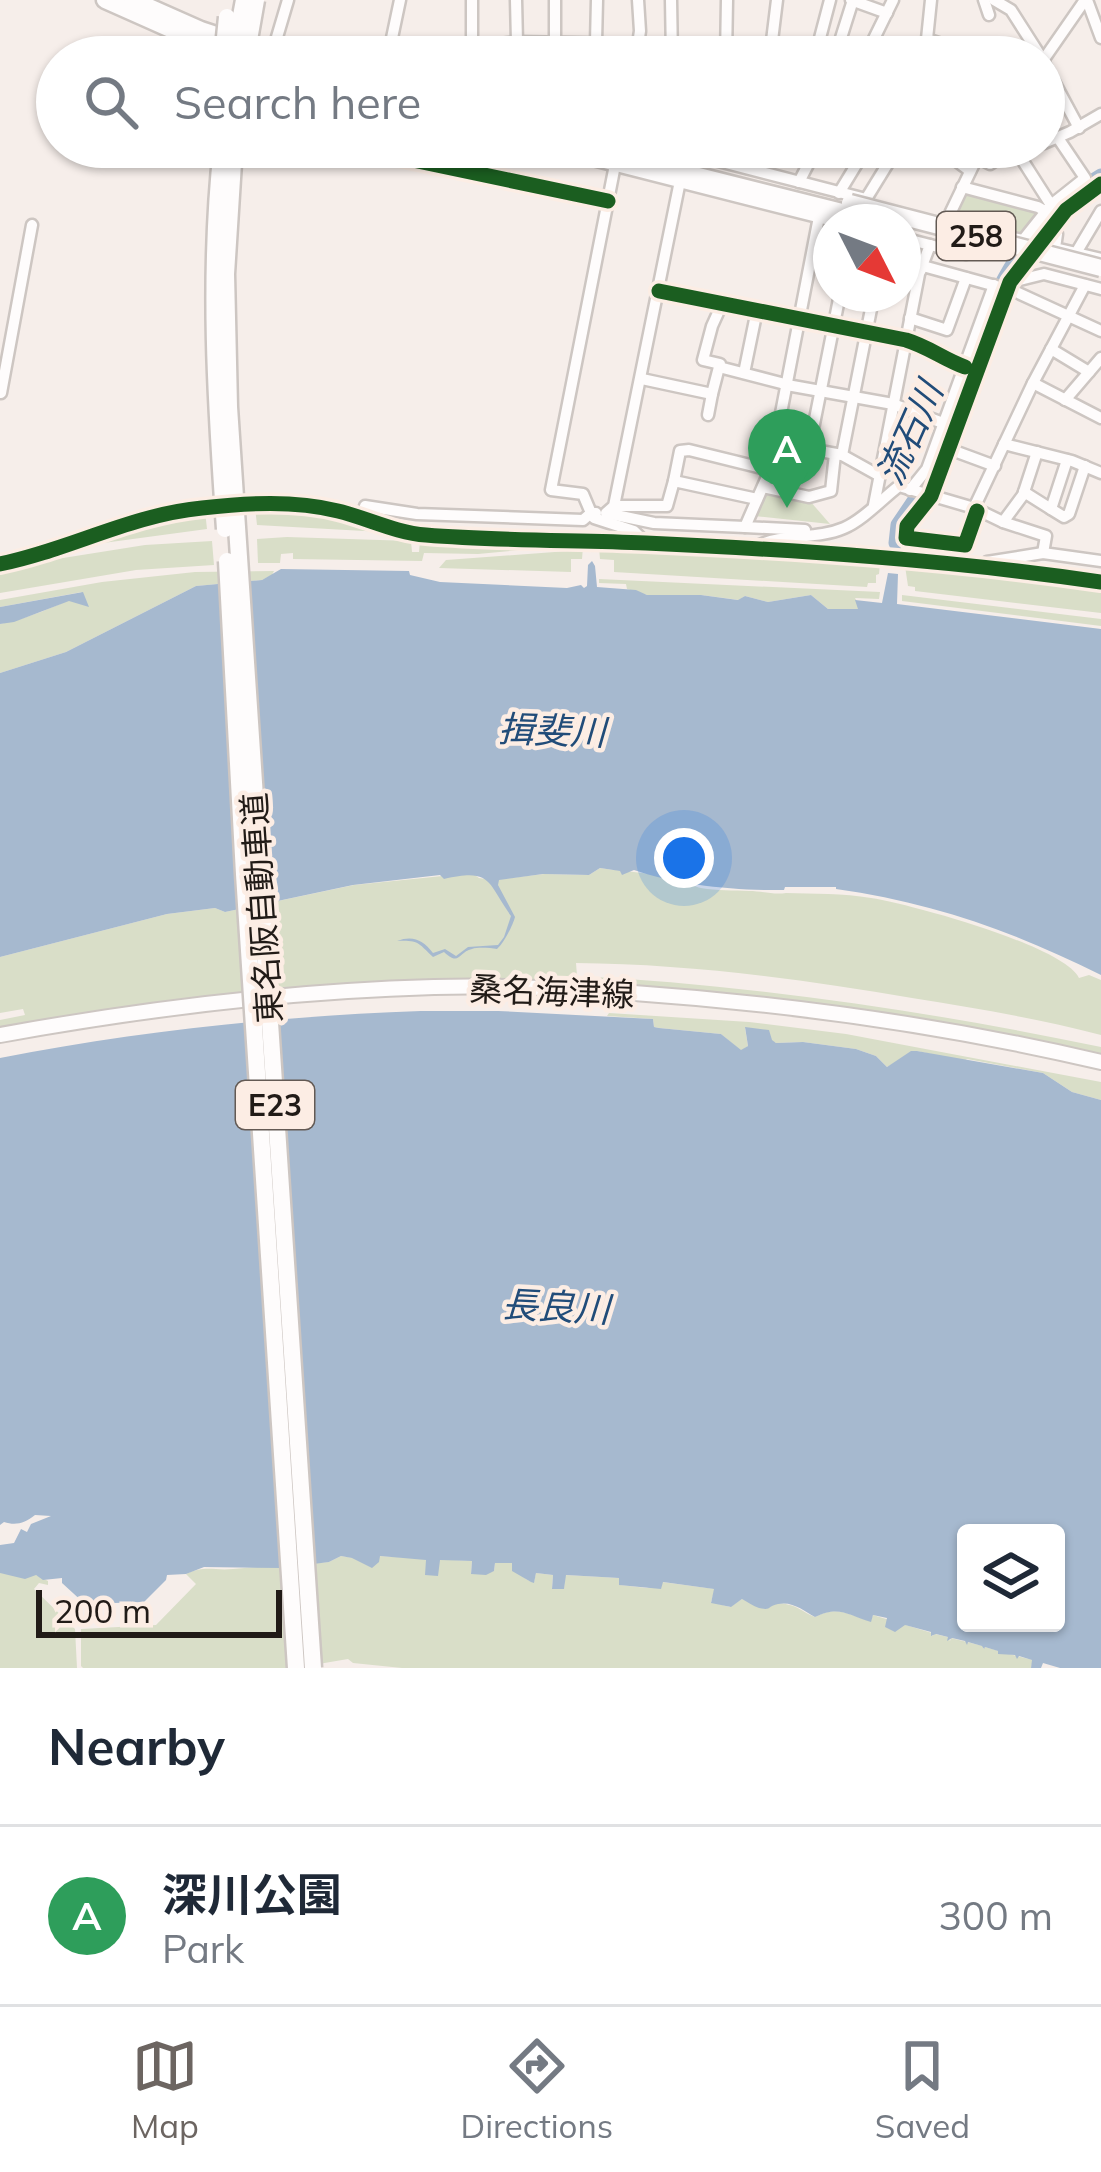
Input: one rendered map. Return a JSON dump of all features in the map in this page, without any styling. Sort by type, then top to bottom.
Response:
[{"type":"highway","points":[[105,0],[186,36]]},
{"type":"highway","points":[[133,0],[219,36]]},
{"type":"highway","points":[[238,36],[244,0]]},
{"type":"highway","points":[[250,36],[256,0]]},
{"type":"highway","name":"東名阪自動車道","points":[[218,168],[214,274],[217,408],[296,1668]]},
{"type":"highway","name":"東名阪自動車道","points":[[233,168],[226,274],[230,407],[313,1668]]},
{"type":"highway","name":"258","points":[[677,168],[839,204]]},
{"type":"highway","name":"258","points":[[708,168],[841,204]]},
{"type":"highway","name":"258","points":[[921,223],[1101,264]]},
{"type":"highway","name":"258","points":[[921,232],[1093,282]]},
{"type":"main road","name":"桑名海津線","points":[[0,1035],[120,1014],[286,996],[488,987],[768,1005],[1101,1062]]},
{"type":"street","points":[[281,36],[288,0]]},
{"type":"street","points":[[392,36],[400,0]]},
{"type":"street","points":[[472,0],[472,36]]},
{"type":"street","points":[[516,0],[517,36]]},
{"type":"street","points":[[555,0],[555,36]]},
{"type":"street","points":[[596,36],[597,0]]},
{"type":"street","points":[[637,36],[638,0]]},
{"type":"street","points":[[671,0],[672,36]]},
{"type":"street","points":[[726,36],[728,0]]},
{"type":"street","points":[[773,36],[777,0]]},
{"type":"street","points":[[820,36],[830,0]]},
{"type":"street","points":[[841,36],[852,0],[886,13]]},
{"type":"street","points":[[875,36],[892,0]]},
{"type":"street","points":[[927,36],[931,0]]},
{"type":"street","points":[[985,0],[989,15]]},
{"type":"street","points":[[994,0],[1011,10],[1028,36]]},
{"type":"street","points":[[1059,36],[1085,0]]},
{"type":"street","points":[[1085,0],[1101,38]]},
{"type":"street","points":[[1065,101],[1079,128]]},
{"type":"street","points":[[1065,135],[1101,114]]},
{"type":"street","points":[[921,216],[1023,240],[1048,208],[1085,178],[1065,148]]},
{"type":"street","points":[[460,168],[608,201]]},
{"type":"street","points":[[614,168],[551,490],[583,494],[594,518],[634,531],[646,543]]},
{"type":"street","points":[[627,168],[813,216]]},
{"type":"street","points":[[747,168],[799,182],[844,204]]},
{"type":"street","points":[[799,182],[807,168]]},
{"type":"street","points":[[849,204],[860,168]]},
{"type":"street","points":[[850,204],[877,168]]},
{"type":"street","points":[[966,168],[970,171]]},
{"type":"street","points":[[947,220],[972,168]]},
{"type":"street","points":[[1026,168],[1048,208]]},
{"type":"street","points":[[610,510],[642,379],[680,181]]},
{"type":"street","points":[[1036,248],[1075,201],[1101,184]]},
{"type":"street","points":[[962,188],[1048,208]]},
{"type":"street","points":[[1076,253],[1099,218]]},
{"type":"street","points":[[1,393],[32,225]]},
{"type":"street","points":[[1051,228],[1057,234],[1055,248],[1101,264]]},
{"type":"street","points":[[921,243],[966,254]]},
{"type":"street","points":[[874,505],[910,318],[930,245]]},
{"type":"street","points":[[745,527],[770,470],[813,246]]},
{"type":"street","points":[[755,548],[781,537],[832,532],[848,526],[874,505],[917,492],[949,448],[964,368],[1002,286],[1023,266]]},
{"type":"street","points":[[922,268],[1002,286],[1101,331]]},
{"type":"street","points":[[1002,286],[1044,274],[1093,282],[1101,289]]},
{"type":"street","points":[[910,318],[947,330],[966,278]]},
{"type":"street","points":[[1002,286],[950,426],[917,492],[906,538],[965,544],[975,510],[1033,383],[1068,315],[1093,282]]},
{"type":"street","points":[[658,291],[906,340],[932,348],[941,358],[964,368]]},
{"type":"street","points":[[708,415],[720,364],[703,360],[722,304]]},
{"type":"street","points":[[744,373],[757,310]]},
{"type":"street","points":[[809,449],[837,312]]},
{"type":"street","points":[[674,481],[809,497],[831,491],[870,312]]},
{"type":"street","points":[[1051,349],[1089,372]]},
{"type":"street","points":[[1065,400],[1101,358]]},
{"type":"street","points":[[718,367],[893,404],[950,426]]},
{"type":"street","points":[[642,379],[712,394]]},
{"type":"street","points":[[1033,383],[1101,418]]},
{"type":"street","points":[[776,443],[839,454],[878,477],[1046,536],[1043,553]]},
{"type":"street","points":[[1004,444],[1101,472]]},
{"type":"street","points":[[949,448],[995,466]]},
{"type":"street","points":[[365,506],[417,514],[583,520],[591,513],[668,506],[680,451],[770,470]]},
{"type":"street","points":[[1003,522],[1024,492],[1037,452]]},
{"type":"street","points":[[1051,509],[1067,460]]},
{"type":"street","points":[[1024,492],[1064,517],[1085,466]]},
{"type":"street","points":[[0,564],[37,557],[159,513],[253,504],[310,506],[427,535],[755,548],[1101,582]]},
{"type":"street","points":[[610,510],[654,524],[832,532]]},
{"type":"street","points":[[982,567],[987,562],[1043,553],[1101,561]]},
{"type":"green space","points":[[969,193],[1036,210],[1038,215],[1019,235],[961,221],[956,210]]},
{"type":"green space","points":[[768,491],[810,501],[830,524],[754,516]]},
{"type":"green space","points":[[255,507],[337,516],[382,532],[257,525]]},
{"type":"green space","points":[[205,511],[207,529],[81,546],[140,523]]},
{"type":"green space","points":[[257,539],[411,541],[412,552],[419,552],[420,541],[561,546],[478,554],[424,553],[422,561],[293,559],[293,553],[281,554],[280,563],[258,563]]},
{"type":"green space","points":[[212,541],[214,565],[136,570],[0,593],[0,568],[145,545]]},
{"type":"green space","points":[[583,547],[582,559],[571,559],[571,572],[439,568],[446,560]]},
{"type":"green space","points":[[599,547],[880,564],[876,583],[867,587],[614,572],[614,560],[600,559]]},
{"type":"green space","points":[[905,566],[1101,590],[1101,613],[915,591],[908,586]]},
{"type":"green space","points":[[274,571],[262,580],[196,586],[66,652],[0,673],[0,624],[82,592],[0,607],[0,600],[195,572]]},
{"type":"green space","points":[[599,579],[880,592],[879,599],[855,598],[858,609],[828,609],[811,595],[768,602],[745,596],[739,600],[647,595],[627,589],[626,584],[599,583]]},
{"type":"green space","points":[[902,595],[1101,619],[1101,626],[902,601]]},
{"type":"green space","points":[[600,868],[664,876],[707,889],[871,898],[984,928],[1046,953],[1079,978],[1089,975],[1101,980],[1101,1035],[960,1006],[745,974],[576,963],[577,976],[775,993],[906,1011],[1101,1047],[1101,1058],[875,1016],[490,983],[0,1027],[0,1020],[25,1015],[23,1009],[0,1013],[0,957],[167,914],[215,908],[225,912],[354,885],[472,873],[493,880],[589,875]]},
{"type":"green space","points":[[609,1013],[846,1034],[1101,1082],[1101,1100],[1072,1092],[1043,1073],[967,1059],[917,1051],[887,1067],[876,1056],[856,1049],[776,1043],[745,1028],[748,1046],[741,1051],[721,1034],[659,1028],[654,1027],[653,1019],[607,1016]]},
{"type":"green space","points":[[341,1556],[379,1562],[379,1556],[472,1561],[471,1573],[494,1571],[495,1563],[513,1563],[530,1581],[534,1582],[536,1573],[553,1575],[552,1588],[564,1589],[565,1575],[620,1578],[620,1585],[647,1588],[662,1582],[715,1589],[711,1602],[730,1607],[742,1599],[770,1607],[789,1605],[815,1617],[837,1611],[870,1621],[873,1615],[932,1636],[1033,1660],[1031,1668],[402,1668],[348,1659],[295,1668],[81,1666],[81,1629],[156,1625],[196,1584],[186,1574],[329,1562]]},
{"type":"green space","points":[[0,1573],[36,1575],[48,1581],[34,1589],[75,1629],[77,1668],[0,1668]]},
{"type":"water","name":"揖斐川","points":[[592,561],[597,587],[647,595],[738,600],[745,596],[768,602],[811,595],[828,609],[858,609],[855,600],[882,603],[888,573],[898,574],[897,604],[1101,629],[1101,975],[972,921],[836,887],[727,888],[600,868],[589,875],[499,880],[515,917],[508,934],[497,949],[475,948],[456,958],[444,952],[433,957],[418,943],[397,941],[413,939],[433,953],[445,949],[456,956],[468,947],[498,945],[511,916],[492,886],[480,877],[444,879],[440,875],[353,885],[225,912],[215,908],[167,914],[0,957],[0,673],[66,652],[196,586],[262,580],[281,569],[409,571],[440,582],[584,588]]},
{"type":"water","points":[[83,592],[89,607],[69,601],[0,624],[0,607]]},
{"type":"water","name":"長良川","points":[[498,1011],[653,1019],[654,1027],[721,1034],[741,1050],[748,1046],[745,1027],[769,1030],[776,1043],[856,1049],[876,1056],[887,1067],[917,1051],[1043,1073],[1072,1092],[1101,1100],[1101,1668],[1043,1663],[1041,1668],[1031,1668],[1032,1660],[952,1638],[947,1641],[948,1637],[931,1636],[931,1632],[905,1625],[895,1632],[885,1627],[887,1618],[873,1615],[871,1622],[837,1611],[815,1617],[789,1604],[766,1609],[742,1599],[731,1607],[711,1603],[714,1589],[663,1582],[661,1589],[619,1585],[619,1578],[566,1575],[564,1589],[552,1589],[553,1575],[536,1573],[534,1583],[512,1571],[512,1563],[495,1563],[494,1571],[486,1575],[471,1574],[472,1561],[440,1560],[438,1576],[425,1575],[426,1560],[380,1556],[372,1568],[341,1556],[282,1568],[204,1567],[167,1575],[144,1602],[85,1604],[62,1578],[43,1580],[36,1575],[25,1579],[0,1573],[0,1545],[14,1543],[21,1529],[27,1532],[31,1524],[51,1516],[35,1515],[0,1525],[0,1058],[262,1021]]},
{"type":"waterway","name":"流石川","points":[[957,400],[991,306],[1014,263],[1059,207],[1101,176]]},
{"type":"waterway","name":"流石川","points":[[896,543],[898,525],[929,479],[936,457]]},
{"type":"cycle path","points":[[451,168],[608,201]]},
{"type":"cycle path","points":[[977,511],[965,545],[906,538],[907,526],[931,496],[1010,282],[1066,210],[1101,184]]},
{"type":"cycle path","points":[[659,291],[906,340],[965,367]]},
{"type":"cycle path","points":[[0,564],[175,512],[270,504],[321,508],[426,535],[817,553],[1101,582]]},
{"type":"place","name":"深川公園","points":[[787,508]]}]
